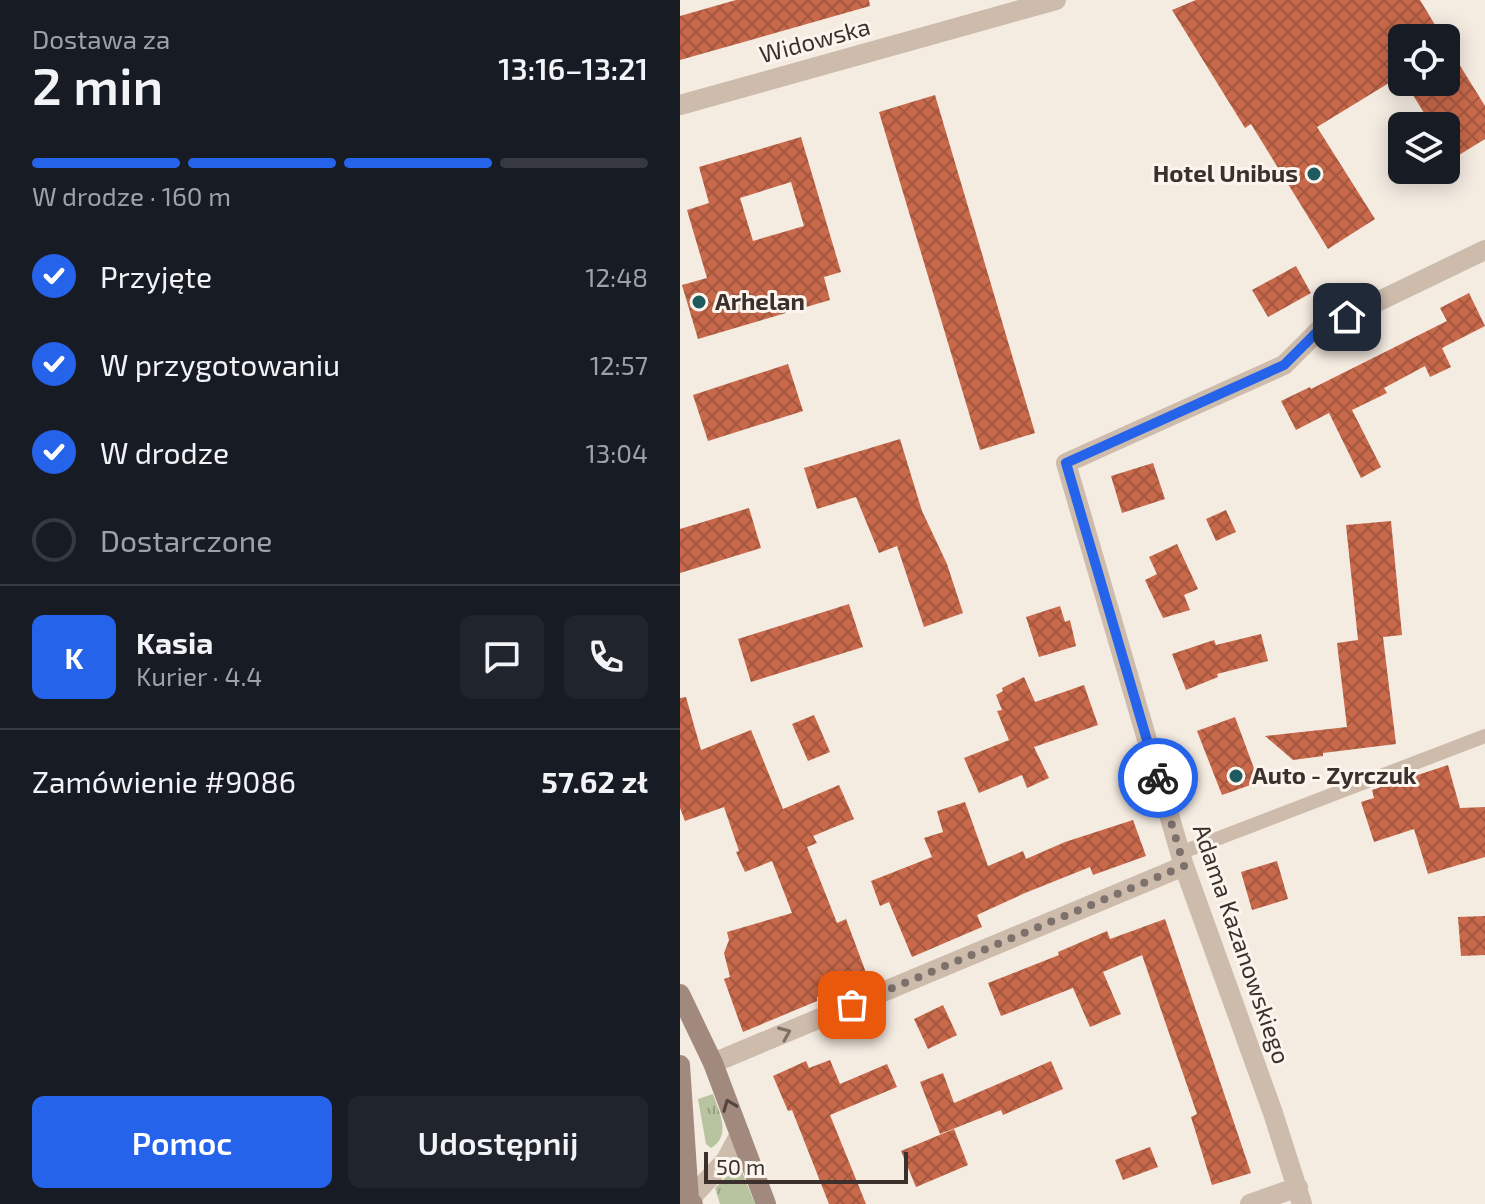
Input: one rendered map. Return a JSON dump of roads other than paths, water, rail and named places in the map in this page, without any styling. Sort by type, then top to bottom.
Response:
[{"type":"main road","points":[[680,994],[713,1063],[766,1204]]},
{"type":"main road","points":[[680,1065],[688,1198]]},
{"type":"street","name":"Widowska","points":[[680,105],[1056,0]]},
{"type":"street","name":"Adama Kazanowskiego","points":[[1300,1196],[1182,860],[1066,463],[1284,365],[1319,330],[1485,250]]},
{"type":"street","points":[[713,1063],[1182,860]]},
{"type":"street","points":[[688,1198],[726,1160],[740,1134]]},
{"type":"street","points":[[1250,1204],[1300,1196]]},
{"type":"lane","points":[[1182,860],[1485,736]]},
{"type":"place","name":"Hotel Unibus","points":[[1314,174]]},
{"type":"place","name":"Arhelan","points":[[699,302]]},
{"type":"place","name":"Auto - Zyrczuk","points":[[1236,776]]}]
